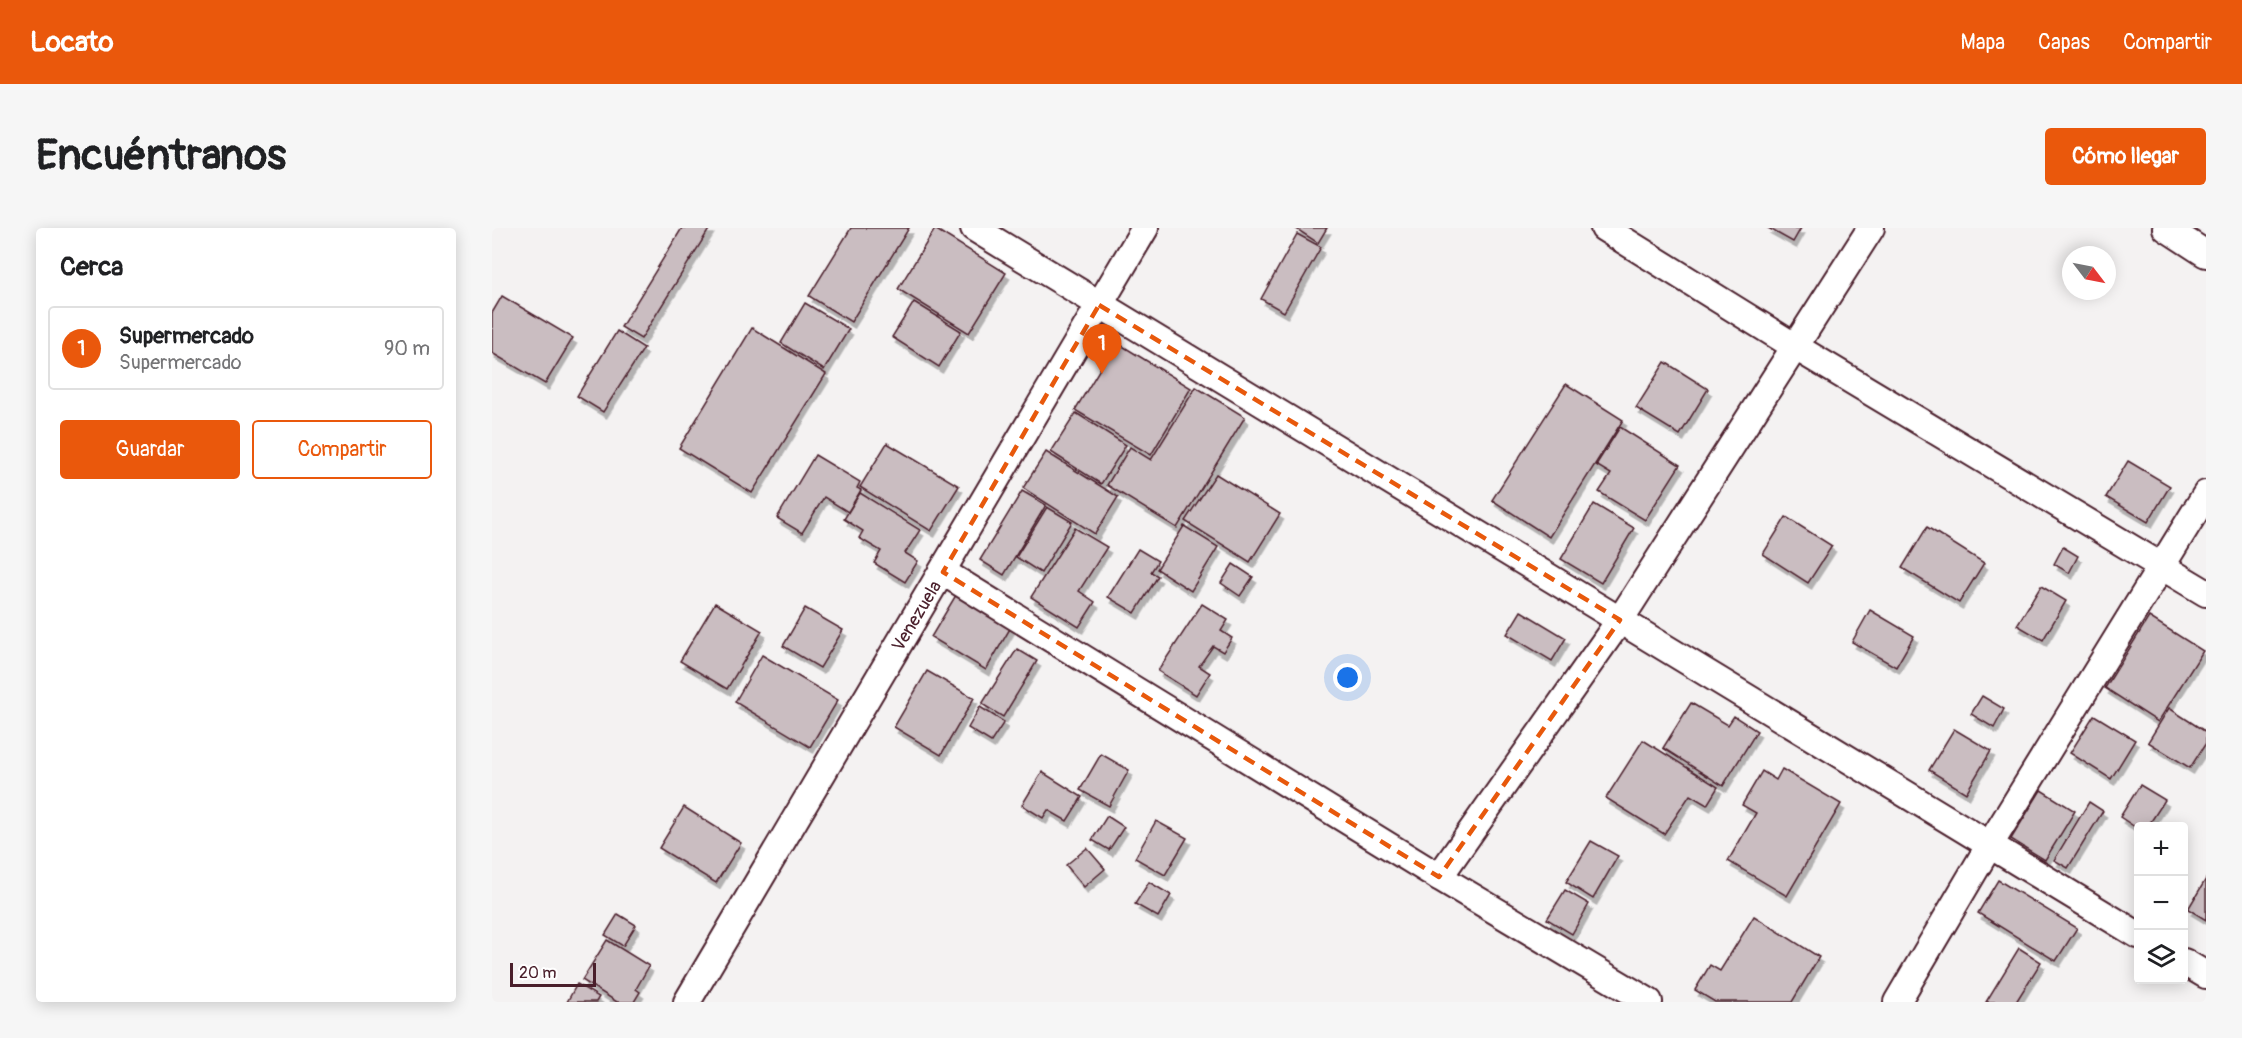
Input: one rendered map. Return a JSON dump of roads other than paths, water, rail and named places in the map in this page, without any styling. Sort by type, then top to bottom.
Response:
[{"type":"street","points":[[974,228],[2134,932]]},
{"type":"street","name":"Venezuela","points":[[687,1002],[1145,228]]},
{"type":"street","points":[[1604,228],[1794,346],[2206,593]]},
{"type":"street","points":[[1439,877],[1620,620],[1870,228]]},
{"type":"street","points":[[2166,228],[2206,254]]},
{"type":"street","points":[[1897,1002],[1989,846],[2206,494]]},
{"type":"street","points":[[943,572],[1439,877],[1649,1002]]},
{"type":"street","points":[[2188,964],[2206,975]]},
{"type":"place","name":"Supermercado","points":[[1102,374]]}]
